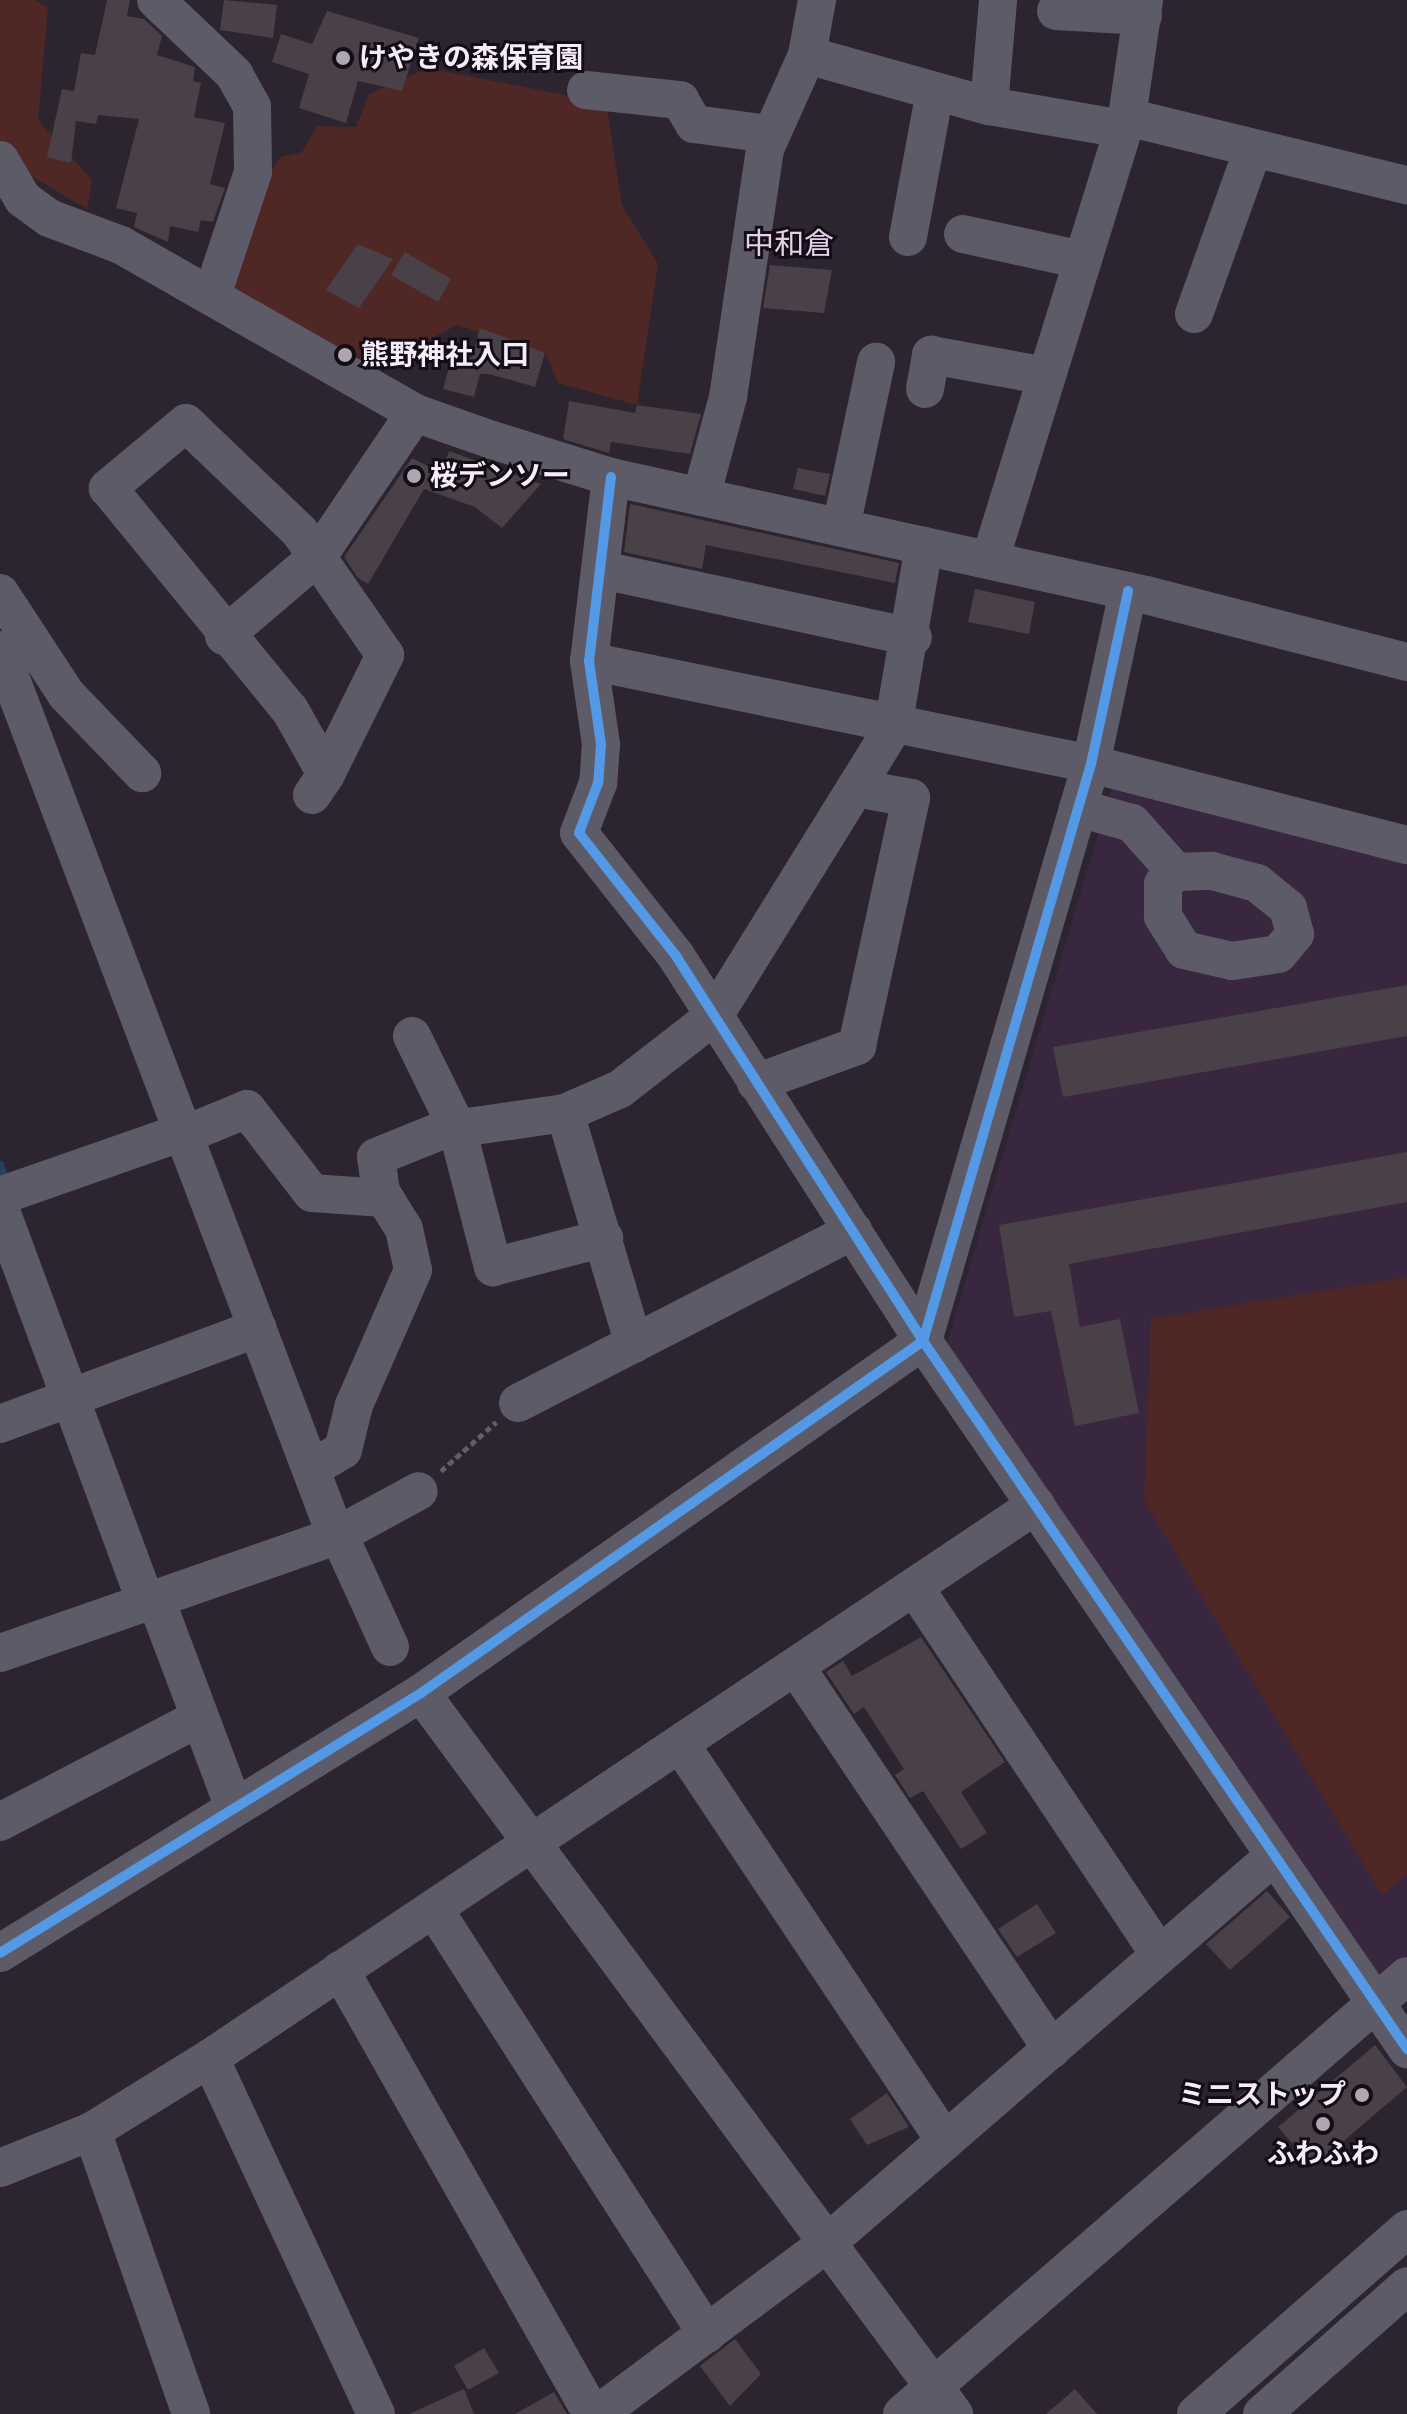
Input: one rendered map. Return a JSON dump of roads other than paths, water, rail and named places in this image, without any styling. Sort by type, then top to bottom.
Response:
[{"type":"street","points":[[156,0],[234,74],[252,106],[253,172],[212,295]]},
{"type":"street","points":[[701,497],[728,397],[769,134],[807,55],[817,0]]},
{"type":"street","points":[[989,106],[998,0]]},
{"type":"street","points":[[990,560],[1125,123],[1144,8],[1056,11]]},
{"type":"street","points":[[807,55],[989,106],[1125,123],[1407,185]]},
{"type":"street","points":[[586,90],[680,100],[694,124],[769,134]]},
{"type":"street","points":[[908,237],[935,92]]},
{"type":"street","points":[[1194,314],[1253,149]]},
{"type":"street","points":[[0,160],[23,199],[49,218],[121,245],[415,413],[611,477],[1128,591],[1407,662]]},
{"type":"street","points":[[963,234],[1082,260]]},
{"type":"street","points":[[925,389],[931,355],[1046,376]]},
{"type":"street","points":[[841,527],[876,362]]},
{"type":"street","points":[[224,636],[318,556],[415,413]]},
{"type":"street","points":[[186,423],[318,556],[385,655],[319,784],[290,710],[224,636],[108,488],[186,423]]},
{"type":"street","points":[[611,477],[589,661],[601,744],[598,783],[579,833],[639,903],[923,1341],[1372,2006],[1407,2049]]},
{"type":"street","points":[[311,1469],[343,1450],[354,1405],[413,1270],[404,1229],[384,1198],[376,1157],[457,1128],[565,1113],[620,1089],[714,1016],[893,727],[913,637],[924,546]]},
{"type":"street","points":[[602,570],[913,637]]},
{"type":"street","points":[[0,1953],[421,1693],[923,1341],[1091,764],[1128,591]]},
{"type":"street","points":[[0,593],[66,694],[142,773]]},
{"type":"street","points":[[0,650],[15,734],[183,1134],[337,1536],[390,1647]]},
{"type":"street","points":[[589,661],[893,727],[1091,764],[1407,845]]},
{"type":"street","points":[[756,1083],[857,1046],[911,798],[856,788]]},
{"type":"street","points":[[1078,808],[1132,823],[1176,872]]},
{"type":"street","points":[[412,1036],[457,1128],[493,1267],[604,1238]]},
{"type":"street","points":[[0,1196],[247,1109],[312,1193],[384,1198]]},
{"type":"street","points":[[565,1113],[634,1344]]},
{"type":"street","points":[[0,1208],[71,1398],[234,1808]]},
{"type":"street","points":[[518,1403],[853,1231]]},
{"type":"street","points":[[0,1424],[258,1328]]},
{"type":"street","points":[[0,1653],[337,1536],[419,1491]]},
{"type":"street","points":[[0,2168],[92,2131],[210,2058],[1036,1505]]},
{"type":"street","points":[[915,1588],[1160,1955]]},
{"type":"street","points":[[796,1667],[1052,2049]]},
{"type":"street","points":[[421,1693],[944,2401]]},
{"type":"street","points":[[0,1822],[199,1718]]},
{"type":"street","points":[[681,1745],[945,2141]]},
{"type":"street","points":[[340,1970],[595,2414],[826,2244],[1273,1857]]},
{"type":"street","points":[[434,1909],[707,2334]]},
{"type":"street","points":[[902,2414],[944,2401],[1407,1976]]},
{"type":"street","points":[[210,2058],[376,2414]]},
{"type":"street","points":[[92,2131],[191,2414]]},
{"type":"street","points":[[1196,2414],[1407,2229]]},
{"type":"street","points":[[1262,2414],[1407,2286]]},
{"type":"waterway","points":[[0,1165],[7,1183]]},
{"type":"place","name":"けやきの森保育園","points":[[343,58]]},
{"type":"place","name":"熊野神社入口","points":[[345,355]]},
{"type":"place","name":"桜デンソー","points":[[414,476]]},
{"type":"place","name":"ミニストップ","points":[[1362,2095]]},
{"type":"place","name":"ふわふわ","points":[[1323,2124]]},
{"type":"district","name":"中和倉","points":[[789,244]]}]
